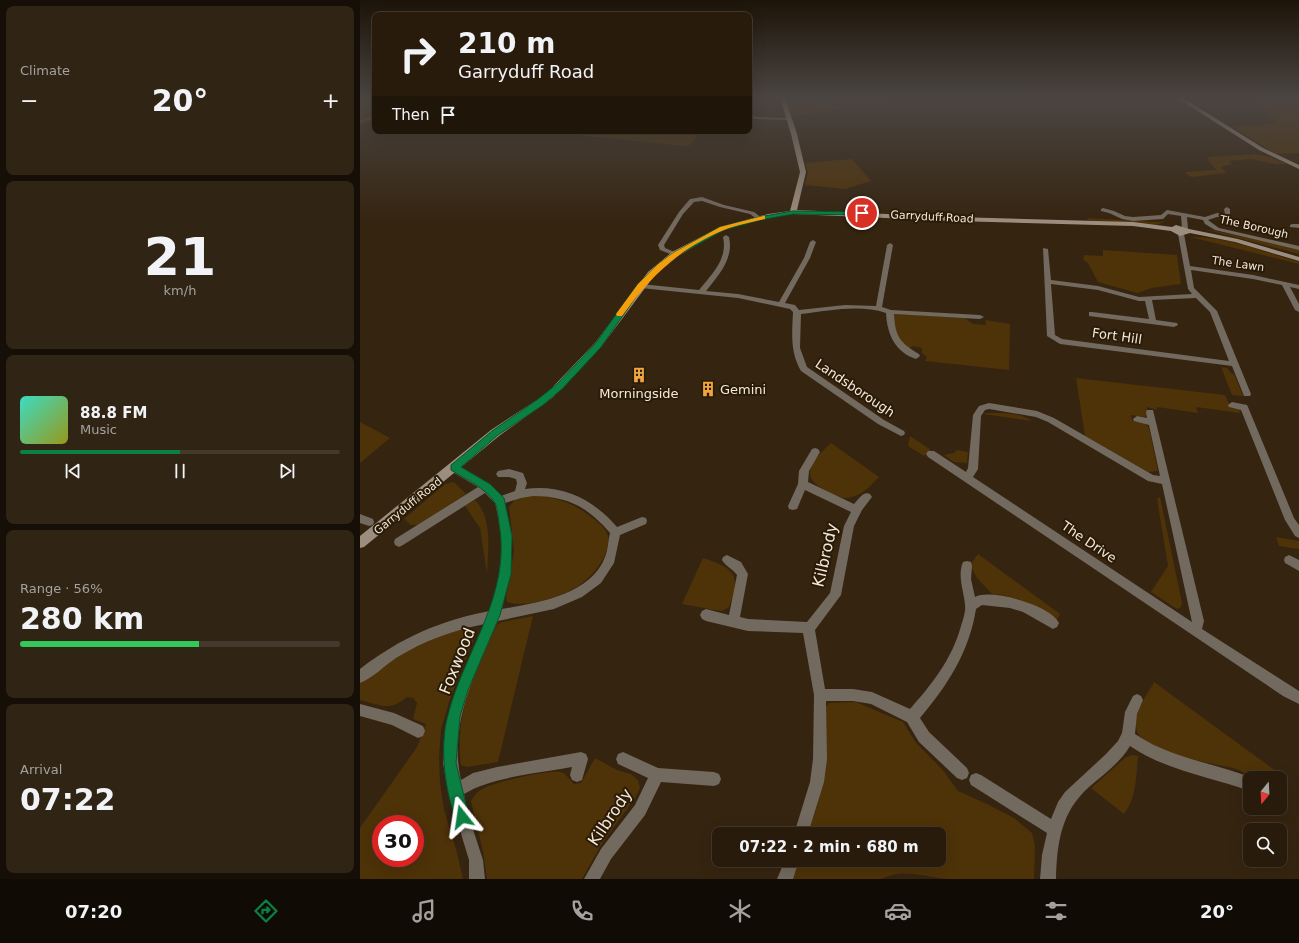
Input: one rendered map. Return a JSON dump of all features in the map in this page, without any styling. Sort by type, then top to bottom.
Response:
[{"type":"street","points":[[793,212],[803,172],[795,139]]},
{"type":"street","points":[[1245,139],[1261,149],[1299,167]]},
{"type":"street","points":[[675,254],[662,249],[661,245],[681,213],[692,200],[702,199],[722,206],[752,213],[759,218]]},
{"type":"street","points":[[1205,219],[1217,215],[1228,216],[1227,209]]},
{"type":"street","name":"The Borough","points":[[1104,210],[1110,210],[1119,216],[1131,219],[1163,217],[1168,212],[1205,219],[1211,226],[1217,229],[1299,248]]},
{"type":"street","name":"Garryduff Road","points":[[360,544],[495,433],[540,403],[560,386],[598,345],[640,286],[659,266],[675,254],[722,228],[759,218],[793,212],[851,213],[955,219],[1111,223],[1173,229],[1236,240],[1299,259]]},
{"type":"street","points":[[1184,215],[1191,289],[1196,296],[1213,311],[1234,364],[1248,394]]},
{"type":"street","name":"The Borough","points":[[1292,226],[1299,226]]},
{"type":"street","points":[[702,291],[720,268],[728,251],[729,244],[726,237]]},
{"type":"street","points":[[782,303],[807,258],[813,242]]},
{"type":"street","points":[[879,307],[890,245]]},
{"type":"street","name":"Fort Hill","points":[[1045,249],[1051,336],[1060,341],[1234,364]]},
{"type":"street","name":"The Lawn","points":[[1188,268],[1253,277],[1299,287]]},
{"type":"street","points":[[1048,282],[1094,287],[1130,298],[1196,296]]},
{"type":"street","points":[[1284,283],[1299,310]]},
{"type":"street","points":[[640,286],[702,291],[782,303],[792,307],[797,312],[879,307],[890,312],[980,317]]},
{"type":"street","points":[[1148,298],[1153,322]]},
{"type":"street","name":"Landsborough","points":[[797,312],[795,347],[798,358],[804,368],[881,422],[902,433]]},
{"type":"street","points":[[890,312],[890,330],[894,338],[900,346],[916,356]]},
{"type":"street","points":[[1092,314],[1174,325]]},
{"type":"street","points":[[1232,405],[1244,407],[1290,520],[1299,533]]},
{"type":"street","points":[[967,478],[973,469],[977,415],[982,408],[989,406],[1017,409],[1043,416],[1151,478],[1165,481]]},
{"type":"street","points":[[1150,412],[1198,621],[1196,630]]},
{"type":"street","points":[[1137,420],[1152,423]]},
{"type":"street","points":[[793,506],[803,484],[804,472],[815,452]]},
{"type":"street","name":"The Drive","points":[[931,454],[1287,692],[1299,698]]},
{"type":"street","points":[[454,468],[486,487],[500,501],[519,493],[541,491],[567,497],[587,505],[602,517],[615,532],[642,521]]},
{"type":"street","points":[[501,474],[509,473],[520,476],[522,483],[519,493]]},
{"type":"street","points":[[803,484],[856,510]]},
{"type":"street","points":[[399,542],[486,487]]},
{"type":"street","name":"Kilbrody","points":[[810,628],[836,595],[849,526],[856,510],[868,497]]},
{"type":"street","name":"Foxwood","points":[[477,879],[476,860],[455,791],[450,763],[454,716],[462,690],[495,615],[505,574],[507,536],[500,501]]},
{"type":"street","name":"Foxwood","points":[[360,676],[381,660],[449,626],[495,615],[538,609],[567,599],[591,584],[607,568],[615,547],[615,532]]},
{"type":"street","points":[[727,560],[737,566],[742,574],[733,622]]},
{"type":"street","points":[[1289,560],[1299,566]]},
{"type":"street","points":[[912,717],[938,688],[948,674],[965,638],[970,622],[971,606],[966,579],[967,566]]},
{"type":"street","points":[[971,606],[980,600],[1013,602],[1033,610],[1053,624]]},
{"type":"street","points":[[706,614],[748,625],[810,628],[809,633],[813,660],[820,695],[820,759],[817,782],[803,827]]},
{"type":"street","points":[[820,695],[853,695],[872,698],[912,717],[924,736],[962,773]]},
{"type":"street","points":[[1048,879],[1049,858],[1055,830],[1064,807],[1076,789],[1104,766],[1120,750],[1128,737],[1132,712],[1136,700]]},
{"type":"street","points":[[360,710],[394,719],[418,731]]},
{"type":"street","points":[[1128,737],[1165,758],[1185,766],[1243,782]]},
{"type":"street","points":[[455,791],[473,780],[497,774],[581,759],[578,775]]},
{"type":"street","points":[[623,760],[657,775],[714,778]]},
{"type":"street","name":"Kilbrody","points":[[592,879],[606,854],[640,810],[657,775]]},
{"type":"street","points":[[976,780],[1055,830]]},
{"type":"street","points":[[785,879],[789,867]]},
{"type":"shaded area","points":[[615,139],[695,139],[688,146]]},
{"type":"shaded area","points":[[1252,139],[1299,139],[1299,153],[1276,154]]},
{"type":"shaded area","points":[[1255,154],[1270,157],[1287,164],[1274,164],[1251,159],[1229,161],[1232,164],[1221,167],[1226,173],[1191,177],[1184,172],[1216,170],[1208,160],[1209,157]]},
{"type":"shaded area","points":[[852,159],[871,181],[845,189],[805,185],[808,172],[805,163]]},
{"type":"shaded area","points":[[1087,218],[1158,222],[1166,221],[1156,225],[1088,220]]},
{"type":"shaded area","points":[[1207,230],[1299,249],[1299,254]]},
{"type":"shaded area","points":[[1190,237],[1203,237],[1231,242],[1299,262],[1299,264]]},
{"type":"shaded area","points":[[1103,250],[1177,255],[1181,284],[1152,288],[1137,293],[1098,282],[1088,263],[1083,259],[1084,255],[1103,256]]},
{"type":"shaded area","points":[[895,314],[965,318],[973,324],[986,325],[985,320],[1010,324],[1009,370],[925,361],[927,357],[922,353],[922,348],[913,346],[908,349],[899,342],[892,316]]},
{"type":"shaded area","points":[[1221,367],[1227,368],[1234,374],[1243,396],[1232,395]]},
{"type":"shaded area","points":[[1076,378],[1225,395],[1231,408],[1239,409],[1240,413],[1196,407],[1198,413],[1157,407],[1157,410],[1147,407],[1147,415],[1145,417],[1131,415],[1132,420],[1146,424],[1149,428],[1158,471],[1148,472],[1085,436]]},
{"type":"shaded area","points":[[1004,413],[1022,416],[1031,421],[983,414]]},
{"type":"shaded area","points":[[360,422],[390,438],[360,463]]},
{"type":"shaded area","points":[[910,436],[931,450],[924,456],[908,446]]},
{"type":"shaded area","points":[[831,443],[879,477],[864,491],[849,498],[843,498],[819,487],[810,475],[810,469],[818,456]]},
{"type":"shaded area","points":[[957,450],[968,452],[967,463],[954,462],[944,455],[954,453]]},
{"type":"shaded area","points":[[454,482],[466,494],[418,525],[411,525],[404,519],[445,484]]},
{"type":"shaded area","points":[[536,495],[550,497],[564,502],[578,508],[590,516],[600,524],[607,533],[608,543],[600,565],[583,583],[563,594],[533,603],[515,604],[507,602],[506,597],[514,551],[509,507],[516,498]]},
{"type":"shaded area","points":[[1160,497],[1182,603],[1181,607],[1177,609],[1151,592],[1168,566],[1157,499]]},
{"type":"shaded area","points":[[475,500],[485,516],[487,525],[487,574],[480,528],[465,506]]},
{"type":"shaded area","points":[[1276,537],[1299,541],[1299,549],[1279,546]]},
{"type":"shaded area","points":[[978,554],[1060,614],[1057,620],[1034,606],[1018,599],[992,594],[977,578],[970,565]]},
{"type":"shaded area","points":[[703,558],[722,565],[728,569],[735,580],[733,596],[729,607],[722,611],[682,604]]},
{"type":"shaded area","points":[[533,616],[498,762],[467,767],[461,765],[460,728],[463,710],[474,674],[489,640],[498,624]]},
{"type":"shaded area","points":[[466,627],[472,629],[473,641],[449,702],[441,730],[439,758],[440,782],[444,810],[456,849],[463,879],[360,879],[360,828],[417,747],[426,724],[413,719],[417,703],[413,698],[407,697],[401,702],[390,706],[360,700],[360,682],[385,664],[423,643]]},
{"type":"shaded area","points":[[1154,682],[1276,771],[1243,771],[1243,772],[1233,768],[1177,755],[1149,744],[1140,736],[1136,727],[1137,715]]},
{"type":"shaded area","points":[[856,702],[903,722],[916,743],[942,769],[958,791],[1014,818],[1032,833],[1035,846],[1034,879],[951,879],[908,873],[881,879],[792,879],[796,867],[946,867],[946,827],[810,827],[822,784],[824,709],[829,703]]},
{"type":"shaded area","points":[[1133,755],[1138,756],[1134,793],[1124,814],[1091,788],[1126,757]]},
{"type":"shaded area","points":[[595,758],[617,770],[631,774],[638,780],[640,788],[635,798],[601,845],[582,879],[487,879],[483,851],[471,801],[476,793],[484,788],[499,783],[522,777],[554,772],[564,774],[574,784],[581,783]]},
{"type":"slow traffic","points":[[620,314],[640,286],[659,266],[675,254],[722,228],[763,218]]},
{"type":"place","name":"Morningside","points":[[639,375]]},
{"type":"place","name":"Gemini","points":[[708,389]]},
{"type":"route","points":[[462,817],[450,763],[454,716],[462,690],[495,615],[505,574],[507,536],[500,501],[486,487],[454,468],[495,433],[540,403],[560,386],[598,345],[640,286],[659,266],[675,254],[722,228],[768,216],[793,212],[862,213]]}]
